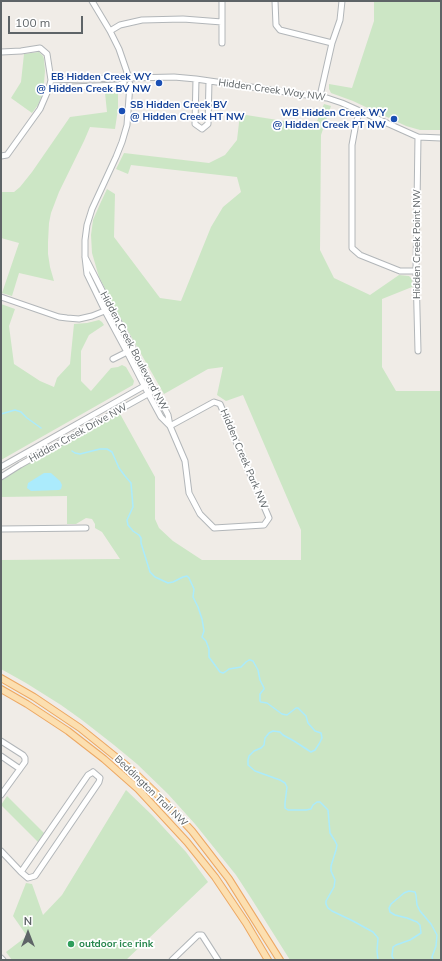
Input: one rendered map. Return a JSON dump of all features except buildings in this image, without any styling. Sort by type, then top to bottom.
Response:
[{"type":"main road","name":"Beddington Trail NW","points":[[1,678],[80,728],[132,770],[166,803],[197,837],[229,879],[280,960]]},
{"type":"main road","name":"Beddington Trail NW","points":[[1,689],[32,707],[68,731],[104,759],[138,789],[187,842],[215,878],[246,923],[268,960]]},
{"type":"street","name":"Hidden Creek Boulevard NW","points":[[92,1],[119,49],[128,81],[129,94],[127,125],[122,142],[92,209],[87,225],[85,257],[88,274],[105,311],[144,386],[161,417],[170,426]]},
{"type":"street","points":[[222,1],[222,43]]},
{"type":"street","points":[[275,1],[276,25],[280,30],[332,43]]},
{"type":"street","points":[[320,96],[332,43],[340,20],[342,1]]},
{"type":"street","points":[[110,31],[120,26],[142,20],[183,19],[222,22]]},
{"type":"street","points":[[1,52],[21,52],[40,48],[47,54],[51,80],[50,88],[40,110],[7,155],[1,156]]},
{"type":"street","name":"Hidden Creek Way NW","points":[[50,88],[118,85],[128,81],[160,77],[196,79],[320,96],[342,103],[418,137],[441,138]]},
{"type":"street","name":"Hidden Creek Way NW","points":[[51,80],[115,78],[128,81]]},
{"type":"street","points":[[196,79],[195,124],[202,129],[208,124],[210,81]]},
{"type":"street","points":[[360,111],[352,145],[352,248],[360,255],[400,271],[416,271]]},
{"type":"street","name":"Hidden Creek Point NW","points":[[418,137],[416,271],[418,351]]},
{"type":"street","name":"Hidden Creek Boulevard NW","points":[[85,257],[168,415],[170,426]]},
{"type":"street","points":[[1,297],[58,317],[67,318],[79,319],[92,316],[111,308]]},
{"type":"street","points":[[113,359],[133,348]]},
{"type":"street","name":"Hidden Creek Drive NW","points":[[1,467],[150,383]]},
{"type":"street","name":"Hidden Creek Drive NW","points":[[1,477],[155,390]]},
{"type":"street","name":"Hidden Creek Park NW","points":[[214,402],[220,404],[269,518],[264,526],[214,528],[200,514],[189,493],[185,461],[170,426],[214,402]]},
{"type":"street","points":[[1,529],[86,528]]},
{"type":"street","points":[[1,741],[23,755],[25,758],[25,762],[1,795]]},
{"type":"street","points":[[1,756],[20,769]]},
{"type":"street","points":[[1,851],[21,872],[28,878],[35,876],[99,782],[100,778],[93,772],[88,775],[21,872]]},
{"type":"street","points":[[172,960],[198,935],[202,935],[218,960]]},
{"type":"green space","points":[[374,1],[441,1],[441,130],[420,130],[406,126],[353,101],[331,93],[329,84],[352,88],[374,21]]},
{"type":"green space","points":[[39,52],[44,59],[44,83],[42,95],[38,105],[32,113],[11,98],[21,82],[24,54]]},
{"type":"green space","points":[[105,93],[118,93],[118,109],[115,129],[90,127],[59,192],[51,213],[49,223],[48,254],[54,281],[19,273],[12,296],[2,293],[19,243],[1,238],[1,192],[14,192],[20,187],[70,117],[107,112]]},
{"type":"green space","points":[[324,104],[331,106],[321,135],[320,250],[334,278],[370,295],[399,275],[409,276],[412,279],[412,287],[382,299],[382,367],[396,391],[441,391],[441,960],[290,960],[236,875],[195,824],[168,794],[137,764],[82,720],[61,705],[1,669],[1,560],[120,559],[102,532],[95,528],[95,524],[92,519],[86,518],[76,524],[67,524],[67,496],[1,497],[1,479],[119,412],[155,477],[155,519],[159,528],[173,541],[202,560],[301,560],[301,530],[243,395],[226,401],[217,395],[223,367],[208,369],[164,394],[99,277],[92,253],[91,235],[93,220],[107,189],[115,194],[114,237],[160,298],[181,301],[211,227],[223,207],[241,192],[237,177],[131,165],[128,174],[116,169],[124,153],[209,163],[225,155],[237,140],[240,114],[315,126]]},
{"type":"green space","points":[[1,304],[15,309],[9,326],[14,364],[40,381],[54,387],[57,378],[70,364],[74,324],[99,320],[104,325],[89,335],[81,351],[81,381],[91,391],[111,368],[122,365],[126,367],[134,381],[133,385],[1,460]]},
{"type":"green space","points":[[126,790],[152,815],[186,852],[208,882],[126,960],[12,960],[6,952],[27,936],[13,916],[26,883],[32,884],[43,915],[62,895]]},
{"type":"green space","points":[[7,796],[44,833],[38,842],[1,805]]},
{"type":"water","points":[[44,473],[51,473],[60,481],[62,485],[61,489],[31,491],[27,488],[28,483]]},
{"type":"waterway","points":[[1,414],[15,410],[21,412],[41,428]]},
{"type":"waterway","points":[[72,451],[80,454],[100,449],[107,449],[112,452],[119,468],[131,483],[133,507],[127,520],[128,525],[141,538],[141,543],[150,572],[155,577],[168,583],[187,576],[189,578],[194,589],[193,597],[202,619],[204,631],[202,637],[206,641],[209,649],[209,657],[220,672],[223,673],[229,669],[241,667],[249,660],[253,661],[258,670],[260,680],[264,688],[260,694],[260,701],[267,703],[282,714],[287,715],[298,708],[306,716],[308,723],[315,731],[321,733],[322,738],[319,744],[315,750],[311,752],[280,732],[273,731],[265,738],[264,745],[249,756],[248,765],[255,771],[285,783],[287,787],[285,808],[288,810],[311,809],[317,802],[320,802],[328,810],[330,833],[337,845],[331,866],[331,871],[335,880],[334,887],[326,901],[326,904],[332,911],[373,932],[378,938],[378,960]]},
{"type":"waterway","points":[[394,960],[392,956],[393,947],[410,940],[421,933],[420,925],[417,922],[390,912],[389,908],[391,904],[404,893],[409,891],[415,892],[417,905],[420,911],[431,924],[437,935],[436,946],[432,957],[433,960]]},
{"type":"place","name":"EB Hidden Creek WY @ Hidden Creek BV NW","points":[[159,83]]},
{"type":"place","name":"SB Hidden Creek BV @ Hidden Creek HT NW","points":[[122,111]]},
{"type":"place","name":"WB Hidden Creek WY @ Hidden Creek PT NW","points":[[394,119]]},
{"type":"place","name":"outdoor ice rink","points":[[71,944]]}]
